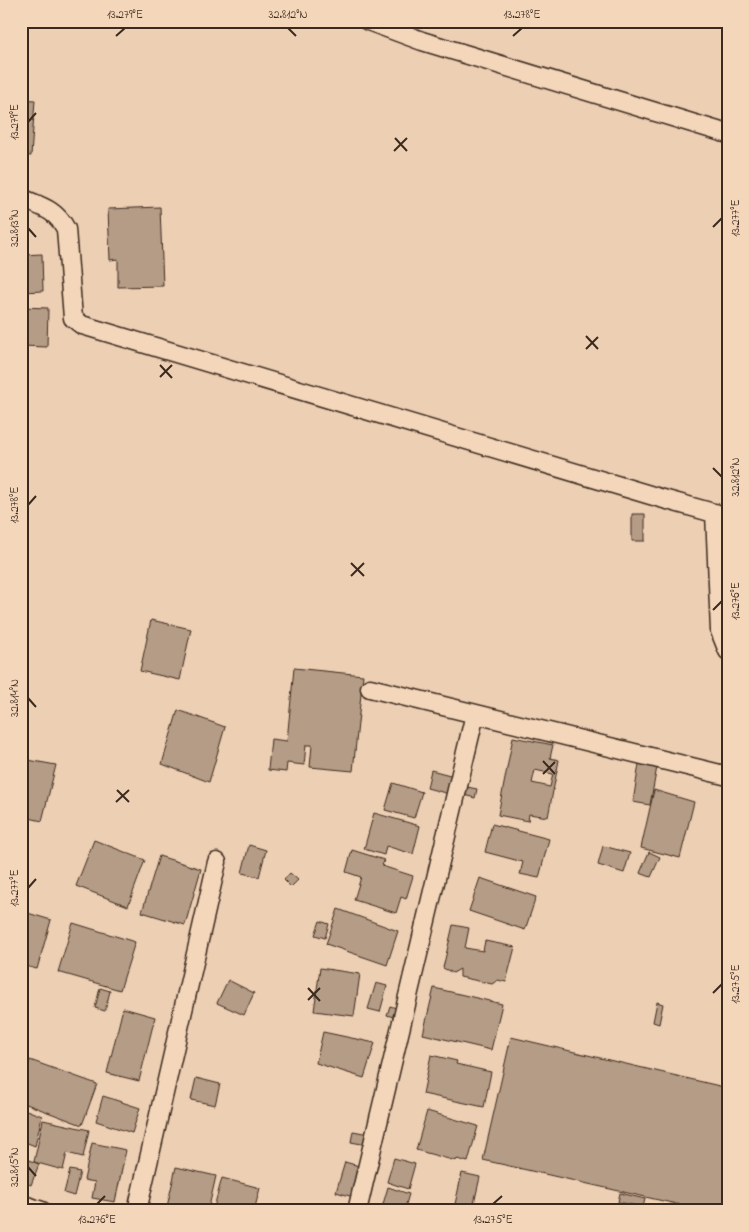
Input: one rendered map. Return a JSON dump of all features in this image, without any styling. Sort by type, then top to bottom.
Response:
[{"type":"street","points":[[368,21],[422,41],[728,134]]},
{"type":"street","points":[[21,198],[60,217],[66,229],[73,318],[82,324],[721,515],[720,631],[728,651]]},
{"type":"street","points":[[370,688],[728,776]]},
{"type":"street","points":[[357,1211],[475,714]]},
{"type":"street","points":[[137,1211],[217,862]]},
{"type":"street","points":[[21,1204],[42,1211]]},
{"type":"building","points":[[21,99],[35,100],[31,156],[21,155]]},
{"type":"building","points":[[160,207],[163,286],[118,287],[118,259],[110,260],[108,209]]},
{"type":"building","points":[[42,254],[43,291],[21,292],[21,255]]},
{"type":"building","points":[[21,307],[48,308],[47,347],[21,346]]},
{"type":"building","points":[[632,514],[645,514],[645,541],[632,541]]},
{"type":"building","points":[[151,620],[191,629],[180,680],[140,671]]},
{"type":"building","points":[[294,668],[363,675],[353,771],[310,767],[312,745],[306,745],[304,765],[287,763],[286,772],[268,770],[271,739],[287,741]]},
{"type":"building","points":[[178,710],[225,727],[209,782],[162,764]]},
{"type":"building","points":[[513,737],[553,745],[550,758],[559,760],[548,817],[529,814],[528,821],[498,815]],"holes":[[[535,770],[553,774],[550,787],[532,783]]]},
{"type":"building","points":[[28,760],[56,765],[42,821],[25,817],[27,809],[21,808],[21,765]]},
{"type":"building","points":[[639,764],[657,767],[650,805],[633,802]]},
{"type":"building","points":[[431,770],[454,776],[449,794],[427,788]]},
{"type":"building","points":[[393,783],[422,792],[414,818],[385,810]]},
{"type":"building","points":[[462,786],[477,789],[475,798],[460,794]]},
{"type":"building","points":[[654,790],[694,802],[680,858],[641,848]]},
{"type":"building","points":[[374,813],[420,826],[413,854],[386,846],[384,855],[364,849]]},
{"type":"building","points":[[492,824],[549,839],[539,878],[520,874],[523,862],[485,852]]},
{"type":"building","points":[[94,840],[145,860],[128,906],[76,886]]},
{"type":"building","points":[[249,845],[266,850],[259,877],[242,873]]},
{"type":"building","points":[[603,846],[630,853],[624,873],[598,865]]},
{"type":"building","points":[[352,850],[384,860],[382,866],[413,876],[406,899],[401,897],[396,913],[354,900],[361,877],[346,872]]},
{"type":"building","points":[[649,852],[660,857],[651,877],[640,873]]},
{"type":"building","points":[[159,856],[201,869],[185,925],[142,912]]},
{"type":"building","points":[[290,873],[298,880],[291,887],[284,880]]},
{"type":"building","points":[[480,878],[536,897],[525,930],[469,911]]},
{"type":"building","points":[[338,909],[398,931],[387,965],[326,944]]},
{"type":"building","points":[[21,911],[51,920],[37,969],[21,965]]},
{"type":"building","points":[[320,921],[329,924],[325,938],[315,935]]},
{"type":"building","points":[[73,923],[135,942],[120,990],[58,972]]},
{"type":"building","points":[[453,925],[469,928],[465,948],[483,951],[485,941],[515,947],[506,982],[498,980],[492,984],[460,977],[460,969],[453,973],[443,968]]},
{"type":"building","points":[[320,968],[360,974],[354,1016],[314,1011]]},
{"type":"building","points":[[228,980],[254,993],[244,1015],[217,1003]]},
{"type":"building","points":[[376,983],[387,986],[380,1012],[368,1009]]},
{"type":"building","points":[[100,988],[110,991],[105,1011],[95,1008]]},
{"type":"building","points":[[434,988],[502,1004],[491,1050],[423,1034]]},
{"type":"building","points":[[657,1002],[663,1004],[659,1024],[653,1022]]},
{"type":"building","points":[[390,1006],[403,1010],[400,1019],[387,1015]]},
{"type":"building","points":[[123,1008],[155,1017],[139,1081],[107,1073]]},
{"type":"building","points":[[323,1032],[375,1043],[364,1078],[316,1063]]},
{"type":"building","points":[[511,1037],[728,1088],[728,1211],[707,1211],[483,1160]]},
{"type":"building","points":[[431,1055],[457,1061],[456,1064],[491,1072],[484,1107],[423,1094]]},
{"type":"building","points":[[30,1060],[97,1084],[82,1125],[21,1102],[21,1085]]},
{"type":"building","points":[[196,1078],[220,1084],[215,1105],[191,1100]]},
{"type":"building","points":[[103,1096],[140,1108],[132,1133],[96,1121]]},
{"type":"building","points":[[21,1108],[42,1116],[35,1146],[25,1142],[21,1152]]},
{"type":"building","points":[[427,1111],[478,1126],[468,1162],[457,1159],[456,1161],[416,1150]]},
{"type":"building","points":[[43,1120],[89,1130],[83,1157],[67,1153],[63,1170],[34,1162]]},
{"type":"building","points":[[353,1131],[369,1134],[367,1145],[351,1142]]},
{"type":"building","points":[[92,1143],[126,1150],[115,1202],[92,1198],[95,1182],[84,1180]]},
{"type":"building","points":[[21,1157],[39,1164],[31,1185],[21,1181]]},
{"type":"building","points":[[394,1158],[415,1164],[408,1189],[387,1182]]},
{"type":"building","points":[[345,1162],[366,1168],[357,1198],[336,1192]]},
{"type":"building","points":[[176,1167],[216,1176],[208,1211],[166,1211]]},
{"type":"building","points":[[70,1170],[80,1172],[74,1196],[64,1193]]},
{"type":"building","points":[[462,1173],[480,1177],[473,1208],[455,1204]]},
{"type":"building","points":[[222,1178],[260,1188],[254,1211],[213,1211]]},
{"type":"building","points":[[388,1187],[409,1194],[404,1211],[381,1211]]},
{"type":"building","points":[[620,1193],[645,1199],[643,1207],[618,1202]]}]
